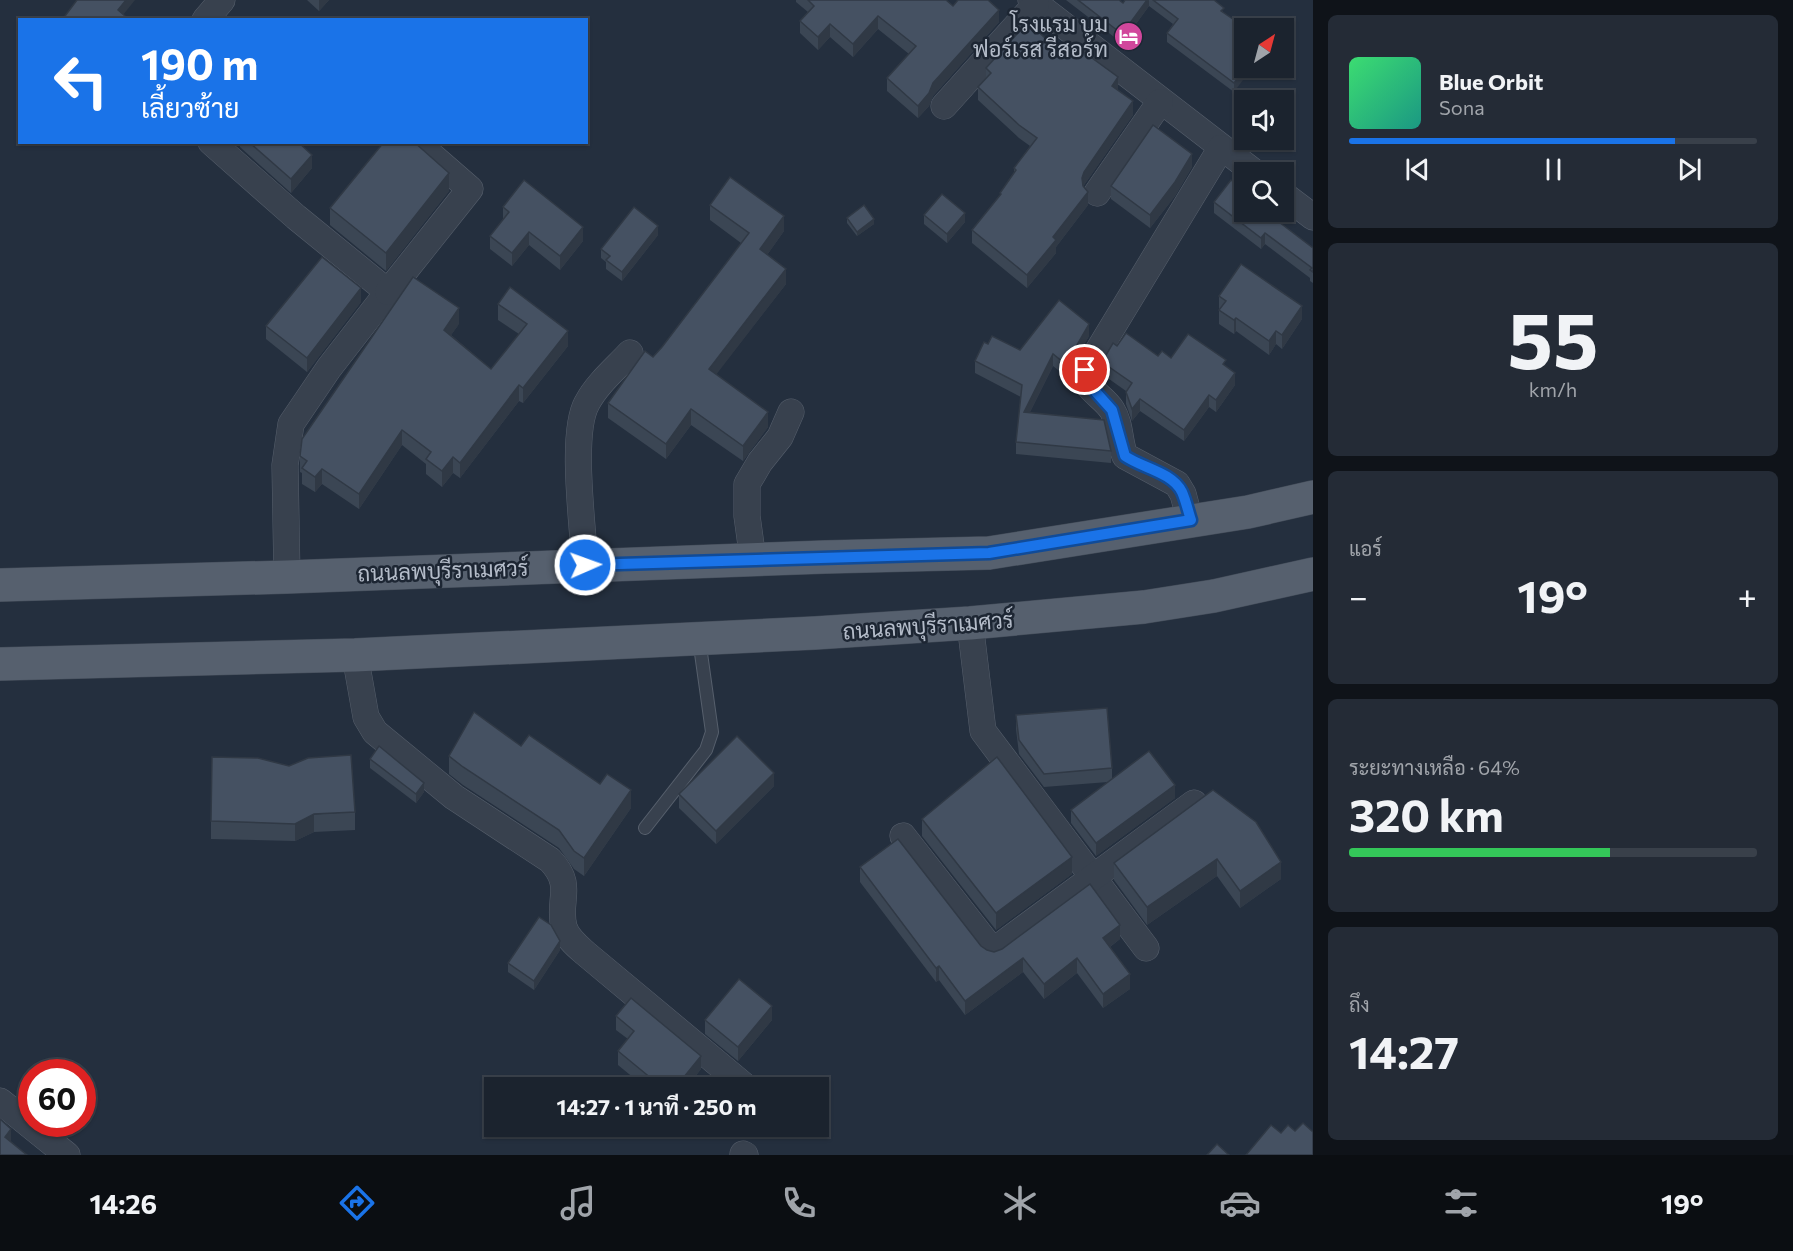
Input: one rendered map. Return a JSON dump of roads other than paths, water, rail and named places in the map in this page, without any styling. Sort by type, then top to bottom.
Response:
[{"type":"main road","name":"ถนนลพบุรีราเมศวร์","points":[[0,585],[989,553],[1248,512],[1313,497]]},
{"type":"main road","name":"ถนนลพบุรีราเมศวร์","points":[[0,664],[356,654],[815,633],[970,623],[1144,608],[1214,596],[1313,574]]},
{"type":"street","points":[[207,18],[222,0]]},
{"type":"street","points":[[944,106],[1033,2],[1240,162]]},
{"type":"street","points":[[1097,193],[1160,102]]},
{"type":"street","points":[[213,144],[296,217],[388,292]]},
{"type":"street","points":[[288,577],[285,465],[291,424],[328,368],[470,189],[418,144]]},
{"type":"street","points":[[1191,520],[1183,494],[1177,484],[1125,456],[1115,415],[1088,385],[1084,374],[1221,148]]},
{"type":"street","points":[[1294,203],[1313,217]]},
{"type":"street","points":[[585,565],[578,446],[581,415],[586,403],[601,383],[630,353]]},
{"type":"street","points":[[753,560],[747,516],[747,484],[760,462],[780,438],[790,412]]},
{"type":"street","points":[[970,623],[983,731],[1146,948]]},
{"type":"street","points":[[356,654],[366,717],[375,732],[454,797],[550,860],[560,873],[564,885],[564,928],[570,938],[675,1030],[733,1077]]},
{"type":"street","points":[[903,836],[993,951],[1194,802]]},
{"type":"street","points":[[0,1101],[67,1155]]},
{"type":"lane","points":[[645,828],[706,750],[710,741],[712,732],[699,638]]},
{"type":"place","name":"โรงแรม บูม ฟอร์เรส รีสอร์ท","points":[[1129,36]]}]
